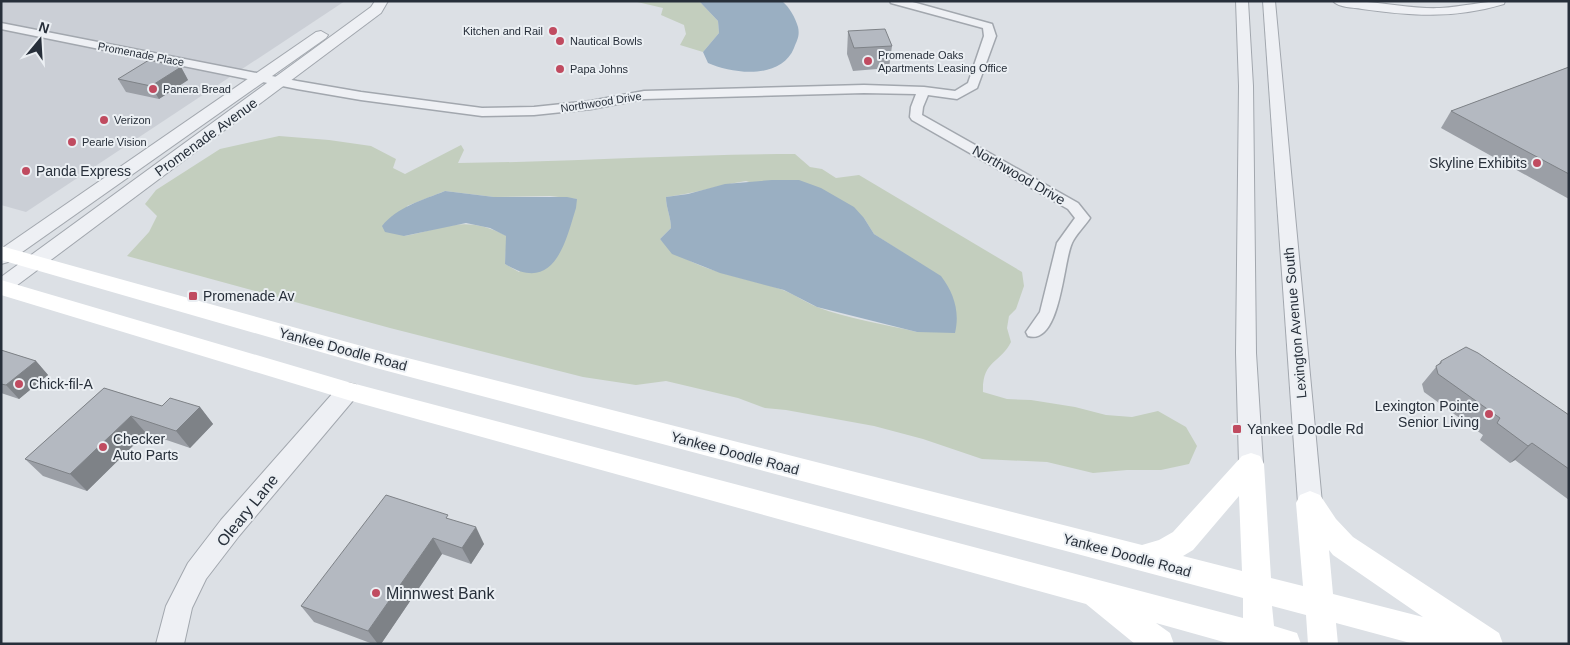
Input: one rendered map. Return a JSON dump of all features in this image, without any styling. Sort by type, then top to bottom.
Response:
[{"type":"main road","name":"Yankee Doodle Road","points":[[3,256],[34,263],[376,359],[1471,644]]},
{"type":"main road","points":[[1,287],[348,391],[1090,591],[1268,641],[1257,589],[1251,464]]},
{"type":"main road","points":[[1140,559],[1166,551],[1183,541],[1251,464]]},
{"type":"main road","points":[[1310,503],[1326,528],[1343,546],[1488,644]]},
{"type":"main road","name":"Lexington Avenue South","points":[[1310,503],[1323,644]]},
{"type":"main road","points":[[1090,591],[1159,644]]},
{"type":"street","name":"Promenade Avenue","points":[[3,256],[262,78],[358,8],[376,1]]},
{"type":"street","name":"Promenade Avenue","points":[[1,287],[281,82],[376,10],[382,1]]},
{"type":"street","name":"Northwood Drive","points":[[281,82],[361,96],[482,112],[534,112],[591,105],[644,95],[864,88],[958,95],[973,85],[990,36],[988,26],[895,1]]},
{"type":"street","points":[[1242,1],[1246,86],[1246,353],[1251,464]]},
{"type":"street","name":"Lexington Avenue South","points":[[1269,1],[1310,503]]},
{"type":"street","points":[[1339,1],[1395,10],[1443,12],[1471,9],[1499,1]]},
{"type":"street","name":"Promenade Place","points":[[1,26],[281,82]]},
{"type":"street","name":"Northwood Drive","points":[[924,91],[917,107],[916,117],[1073,206],[1083,218],[1064,243],[1048,314],[1034,332]]},
{"type":"street","name":"Oleary Lane","points":[[170,644],[179,606],[197,571],[230,528],[348,391]]},
{"type":"shaded area","points":[[1,1],[345,1],[26,212],[1,205]]},
{"type":"green space","points":[[633,1],[699,1],[718,21],[719,33],[703,52],[680,45],[686,34],[684,25],[661,15],[663,8]]},
{"type":"green space","points":[[279,136],[329,140],[371,146],[396,159],[393,168],[405,174],[461,145],[464,150],[458,163],[795,154],[810,167],[822,169],[836,178],[859,175],[1022,272],[1024,286],[1016,309],[1009,316],[1007,328],[1011,342],[985,374],[983,392],[1007,399],[1031,400],[1075,407],[1106,415],[1132,417],[1158,411],[1186,427],[1197,446],[1189,464],[1161,470],[1093,473],[1047,462],[982,459],[923,439],[874,426],[765,408],[738,398],[666,381],[636,385],[583,377],[390,328],[127,256],[149,232],[157,216],[145,204],[156,190],[220,149]],"holes":[[[746,181],[864,218],[874,234],[905,254],[917,332],[829,311],[783,290],[701,266],[672,250],[660,239],[671,228],[666,197]],[[445,191],[494,197],[550,196],[577,199],[519,272],[505,264],[507,236],[492,229],[467,224],[404,236],[407,206]]]},
{"type":"water","points":[[699,1],[782,1],[792,13],[798,27],[794,48],[788,58],[768,70],[743,72],[708,63],[703,52],[719,33],[718,21]]},
{"type":"water","points":[[799,180],[821,188],[854,207],[874,234],[941,276],[955,303],[957,318],[955,333],[917,332],[817,307],[784,290],[720,273],[672,254],[660,239],[671,228],[666,197],[688,194],[725,184]]},
{"type":"water","points":[[445,191],[494,197],[567,197],[577,199],[572,222],[562,249],[555,261],[546,269],[535,273],[522,272],[505,264],[506,236],[490,228],[466,223],[404,236],[385,232],[382,226],[395,214]]},
{"type":"building","points":[[885,29],[892,46],[854,48],[848,31]]},
{"type":"building","points":[[149,60],[181,67],[151,86],[118,79]]},
{"type":"building","name":"Skyline Exhibits","points":[[1569,67],[1569,174],[1451,111]]},
{"type":"building","points":[[1466,347],[1478,353],[1569,415],[1569,469],[1532,443],[1528,446],[1497,423],[1500,418],[1438,374],[1436,366],[1441,361]]},
{"type":"building","points":[[1,350],[36,361],[6,385],[1,384]]},
{"type":"building","points":[[104,388],[162,406],[170,398],[200,407],[176,431],[131,416],[70,474],[25,459]]},
{"type":"building","name":"Minnwest Bank","points":[[386,495],[448,515],[446,518],[476,527],[462,548],[433,538],[368,631],[301,606]]},
{"type":"place","name":"Kitchen and Rail","points":[[553,31]]},
{"type":"place","name":"Nautical Bowls","points":[[560,41]]},
{"type":"place","name":"Promenade Oaks Apartments Leasing Office","points":[[868,61]]},
{"type":"place","name":"Papa Johns","points":[[560,69]]},
{"type":"place","name":"Panera Bread","points":[[153,89]]},
{"type":"place","name":"Verizon","points":[[104,120]]},
{"type":"place","name":"Pearle Vision","points":[[72,142]]},
{"type":"place","name":"Skyline Exhibits","points":[[1537,163]]},
{"type":"place","name":"Panda Express","points":[[26,171]]},
{"type":"place","name":"Promenade Av","points":[[193,296]]},
{"type":"place","name":"Chick-fil-A","points":[[19,384]]},
{"type":"place","name":"Lexington Pointe Senior Living","points":[[1489,414]]},
{"type":"place","name":"Yankee Doodle Rd","points":[[1237,429]]},
{"type":"place","name":"Checker Auto Parts","points":[[103,447]]},
{"type":"place","name":"Minnwest Bank","points":[[376,593]]}]
